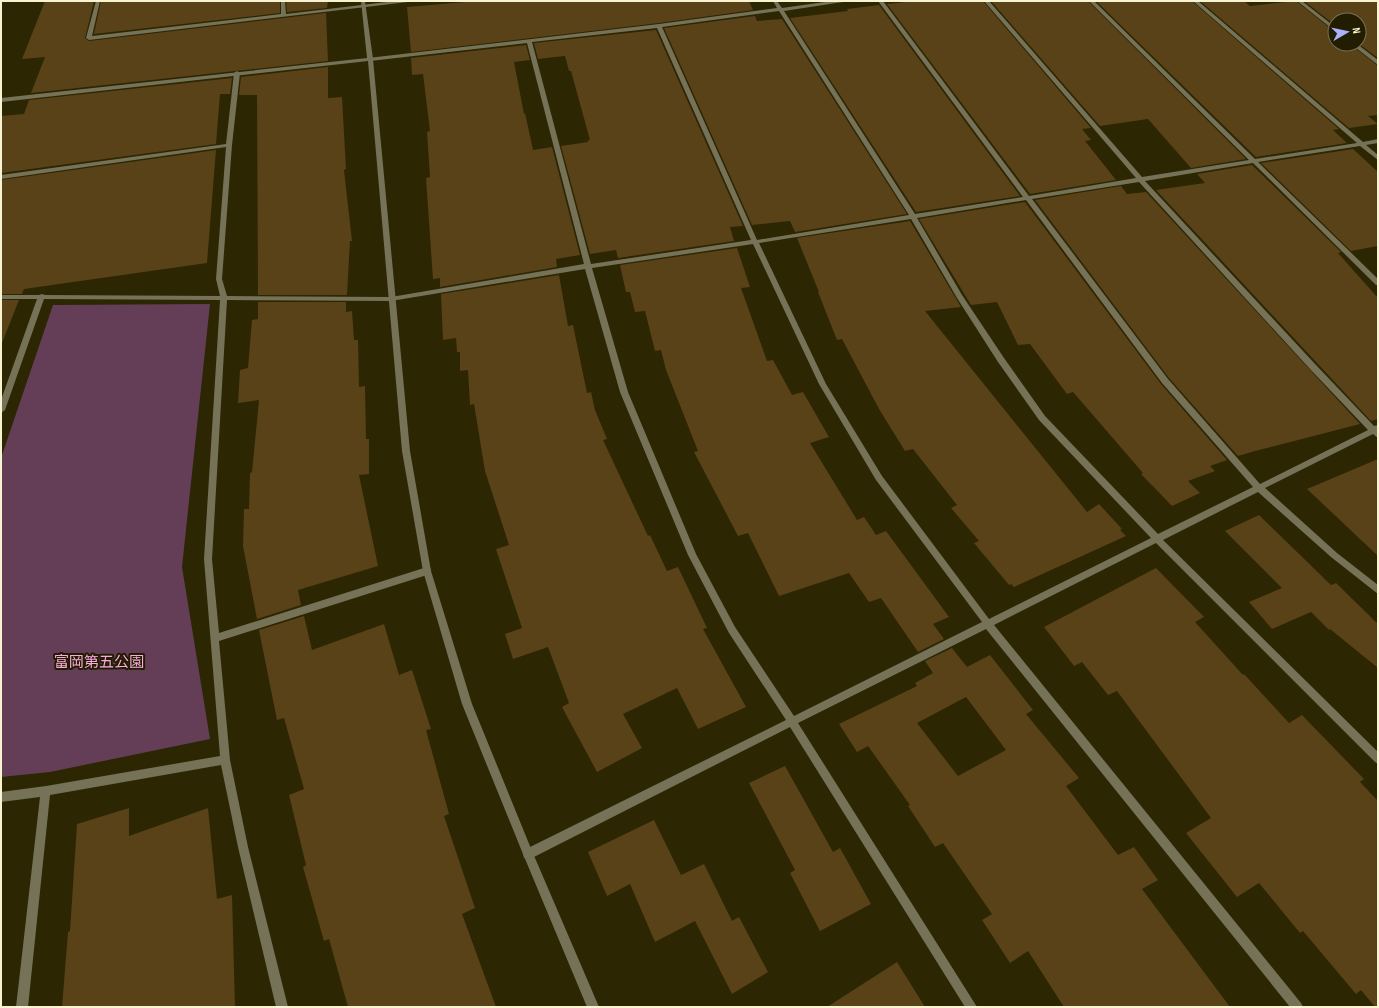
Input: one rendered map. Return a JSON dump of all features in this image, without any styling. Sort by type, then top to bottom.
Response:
[{"type":"street","points":[[98,1],[89,38],[363,4],[408,1]]},
{"type":"street","points":[[283,1],[284,15]]},
{"type":"street","points":[[775,1],[912,215],[959,296],[1001,360],[1042,418],[1157,539],[1378,759]]},
{"type":"street","points":[[1,100],[659,26],[843,1]]},
{"type":"street","points":[[880,1],[1165,381],[1259,488],[1334,555],[1378,590]]},
{"type":"street","points":[[528,854],[1259,488],[1376,431],[1140,179],[986,1]]},
{"type":"street","points":[[1091,1],[1378,283]]},
{"type":"street","points":[[1195,1],[1378,158]]},
{"type":"street","points":[[1299,1],[1327,23]]},
{"type":"street","points":[[363,4],[370,59],[406,451],[427,571],[467,704],[528,854],[593,1007]]},
{"type":"street","points":[[659,26],[754,242],[823,384],[880,478],[988,624],[1297,1007]]},
{"type":"street","points":[[529,40],[588,266],[624,392],[692,555],[732,630],[792,722],[971,1007]]},
{"type":"street","points":[[1364,52],[1378,63]]},
{"type":"street","points":[[237,73],[229,145],[219,279],[224,297],[208,559],[226,760],[243,847],[282,1007]]},
{"type":"street","points":[[1,297],[42,296],[391,299],[588,266],[754,242],[912,215],[1378,141]]},
{"type":"street","points":[[1,177],[229,145]]},
{"type":"street","points":[[1,410],[42,296]]},
{"type":"street","points":[[216,638],[427,571]]},
{"type":"street","points":[[1,798],[226,760]]},
{"type":"street","points":[[22,1007],[46,791]]},
{"type":"green space","name":"富岡第五公園","points":[[210,304],[182,567],[210,739],[50,772],[1,777],[1,458],[53,305]]},
{"type":"building","points":[[45,1],[94,1],[85,38],[89,41],[326,13],[328,61],[31,93],[45,57],[22,59]]},
{"type":"building","points":[[101,1],[280,1],[280,13],[94,34]]},
{"type":"building","points":[[286,1],[328,1],[327,8],[287,12]]},
{"type":"building","points":[[477,1],[749,1],[753,10],[659,23],[411,52],[407,7]]},
{"type":"building","points":[[916,1],[983,1],[1091,128],[1082,129],[1091,140],[1085,141],[1116,180],[1030,194],[887,4]]},
{"type":"building","points":[[991,1],[1088,1],[1246,159],[1191,168],[1148,119],[1100,126]]},
{"type":"building","points":[[1096,1],[1192,1],[1339,129],[1333,130],[1347,143],[1256,157]]},
{"type":"building","points":[[1200,1],[1244,1],[1250,6],[1296,1],[1327,26],[1327,52],[1360,52],[1378,66],[1378,115],[1368,116],[1378,124],[1349,128]]},
{"type":"building","points":[[1304,1],[1378,1],[1378,58],[1367,50],[1367,12],[1327,12],[1327,19]]},
{"type":"building","points":[[879,5],[1020,196],[916,212],[790,18],[848,11],[847,9]]},
{"type":"building","points":[[755,16],[757,21],[782,19],[907,214],[795,232],[790,221],[752,225],[664,28]]},
{"type":"building","points":[[656,30],[743,226],[730,227],[734,241],[618,258],[616,250],[590,254],[561,146],[588,142],[588,140],[590,140],[571,71],[569,71],[565,56],[538,59],[534,43]]},
{"type":"building","points":[[526,45],[530,60],[514,62],[533,150],[552,147],[580,255],[556,259],[557,267],[440,287],[440,278],[433,279],[426,178],[430,177],[427,132],[430,131],[423,74],[412,75],[411,58]]},
{"type":"building","points":[[328,67],[328,98],[342,97],[346,169],[344,170],[352,241],[350,241],[347,295],[258,295],[257,95],[239,95],[241,77]]},
{"type":"building","points":[[232,78],[230,94],[220,94],[216,144],[1,173],[1,116],[24,114],[29,100]]},
{"type":"building","points":[[1353,149],[1378,172],[1378,246],[1351,251],[1261,163]]},
{"type":"building","points":[[216,150],[207,263],[24,289],[22,294],[1,294],[1,180]]},
{"type":"building","points":[[1252,165],[1341,252],[1338,253],[1378,298],[1378,419],[1371,421],[1156,190],[1205,183],[1197,174]]},
{"type":"building","points":[[1121,186],[1127,194],[1146,192],[1360,424],[1238,456],[1169,378],[1035,200]]},
{"type":"building","points":[[1025,202],[1161,384],[1227,460],[1210,466],[1215,471],[1188,481],[1200,493],[1172,506],[1141,474],[1143,473],[1073,392],[1067,394],[1030,344],[1018,345],[997,302],[971,305],[919,219]]},
{"type":"building","points":[[910,221],[961,307],[925,311],[1087,512],[1099,504],[1122,529],[1120,530],[1126,536],[1014,587],[1011,584],[1009,585],[974,543],[979,541],[951,508],[957,505],[913,449],[905,451],[879,409],[842,339],[837,340],[797,238]]},
{"type":"building","points":[[737,248],[750,287],[741,288],[767,361],[773,360],[792,395],[803,392],[829,437],[810,443],[857,520],[864,517],[876,535],[886,531],[949,617],[933,624],[944,639],[918,652],[881,598],[869,602],[849,573],[779,596],[748,533],[738,536],[694,452],[698,451],[666,370],[661,350],[655,351],[645,311],[635,312],[630,292],[626,292],[620,265]]},
{"type":"building","points":[[559,275],[568,326],[573,325],[587,393],[591,392],[595,410],[607,439],[603,440],[648,536],[650,535],[667,571],[678,567],[707,628],[703,629],[746,707],[698,729],[677,688],[623,714],[642,748],[597,772],[562,707],[569,703],[548,647],[513,659],[505,634],[522,628],[496,549],[509,545],[485,471],[474,404],[470,405],[468,370],[460,371],[460,352],[457,352],[456,338],[443,340],[441,294]]},
{"type":"building","points":[[1,300],[19,300],[2,343],[1,343]]},
{"type":"building","points":[[258,302],[346,302],[346,312],[352,311],[354,340],[358,340],[359,387],[365,386],[366,439],[369,439],[369,474],[359,475],[378,566],[298,590],[301,605],[257,619],[243,546],[244,509],[249,509],[250,473],[252,472],[259,400],[238,403],[240,370],[248,368],[252,320],[258,319]]},
{"type":"building","points":[[1378,459],[1378,556],[1307,489]]},
{"type":"building","points":[[1259,515],[1331,585],[1336,583],[1378,624],[1378,668],[1330,629],[1329,630],[1311,612],[1272,629],[1249,602],[1282,588],[1225,531]]},
{"type":"building","points":[[1156,568],[1204,617],[1195,622],[1243,675],[1244,674],[1289,723],[1302,715],[1364,779],[1360,782],[1378,801],[1378,1007],[1375,1007],[1361,990],[1356,994],[1303,931],[1300,933],[1259,883],[1237,897],[1186,833],[1211,818],[1117,691],[1108,695],[1082,662],[1074,666],[1044,627]]},
{"type":"building","points":[[304,616],[312,650],[384,624],[399,675],[412,670],[431,729],[426,730],[449,814],[444,816],[475,908],[462,914],[496,1007],[348,1007],[329,939],[324,941],[303,867],[306,865],[289,795],[304,789],[284,718],[277,720],[259,630]]},
{"type":"building","points":[[952,648],[967,667],[990,655],[1033,710],[1026,714],[1079,778],[1066,786],[1118,855],[1134,847],[1158,880],[1142,889],[1230,1007],[1064,1007],[1028,951],[1010,963],[982,920],[992,914],[943,843],[935,847],[908,806],[910,805],[868,746],[857,752],[839,724],[917,686],[915,683],[933,673],[925,661]],"holes":[[[966,697],[1006,750],[958,776],[917,723]]]},
{"type":"building","points":[[785,766],[833,852],[840,848],[871,904],[820,931],[790,873],[795,870],[749,783]]},
{"type":"building","points":[[129,808],[129,836],[208,808],[217,899],[232,895],[235,1007],[62,1007],[68,932],[70,931],[77,824]]},
{"type":"building","points":[[654,820],[681,875],[704,864],[732,921],[739,917],[768,972],[732,994],[695,921],[655,942],[630,884],[607,896],[588,852]]},
{"type":"building","points":[[897,962],[925,1007],[827,1007]]}]
